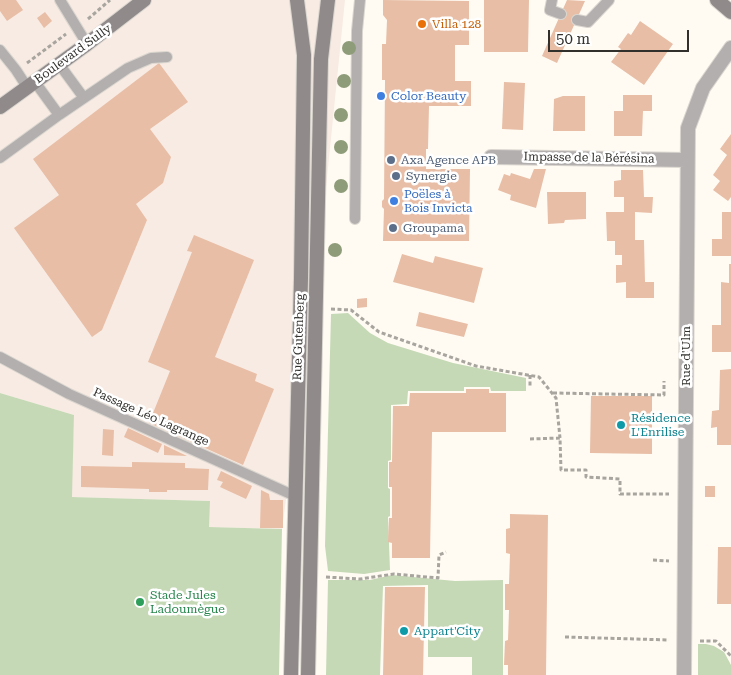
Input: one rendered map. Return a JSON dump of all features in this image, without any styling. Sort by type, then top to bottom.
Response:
[{"type":"main road","name":"Boulevard Sully","points":[[0,107],[144,0]]},
{"type":"main road","name":"Rue Gutenberg","points":[[291,675],[301,278],[304,55],[297,0]]},
{"type":"main road","name":"Rue Gutenberg","points":[[318,0],[324,27]]},
{"type":"main road","name":"Rue Gutenberg","points":[[308,675],[321,59],[328,0]]},
{"type":"main road","points":[[717,0],[731,12]]},
{"type":"street","name":"Rue d'Ulm","points":[[684,675],[688,128],[703,88],[731,48]]},
{"type":"street","name":"Impasse de la Bérésina","points":[[491,157],[687,160]]},
{"type":"lane","points":[[60,0],[87,44]]},
{"type":"lane","points":[[355,219],[357,31],[360,0]]},
{"type":"lane","points":[[552,0],[550,10],[561,14]]},
{"type":"lane","points":[[577,20],[588,22],[609,0]]},
{"type":"lane","points":[[0,50],[16,70],[59,115]]},
{"type":"lane","points":[[0,158],[128,68],[151,58],[167,56]]},
{"type":"lane","points":[[59,64],[84,98]]},
{"type":"lane","name":"Passage Léo Lagrange","points":[[0,357],[70,394],[295,496]]},
{"type":"path","points":[[16,70],[110,0]]},
{"type":"path","points":[[315,309],[351,310],[379,332],[476,366],[539,377],[556,398],[561,470],[586,470],[586,477],[620,478],[620,494],[685,494]]},
{"type":"path","points":[[530,375],[530,386]]},
{"type":"path","points":[[552,393],[664,395],[664,381]]},
{"type":"path","points":[[530,439],[560,438]]},
{"type":"path","points":[[310,577],[360,579],[394,574],[438,578],[439,555],[446,552]]},
{"type":"path","points":[[565,637],[716,641],[731,656]]},
{"type":"shaded area","points":[[0,0],[345,0],[320,247],[282,529],[209,527],[209,501],[71,497],[74,415],[0,393]]},
{"type":"green space","points":[[348,313],[370,333],[388,343],[453,363],[526,378],[526,391],[491,391],[490,387],[464,387],[464,391],[408,391],[407,404],[391,405],[391,460],[388,461],[390,570],[364,574],[328,571],[325,546],[331,314]]},
{"type":"green space","name":"Stade Jules Ladoumègue","points":[[0,393],[74,415],[72,497],[210,501],[209,527],[282,529],[279,675],[0,675]]},
{"type":"green space","points":[[392,575],[455,581],[503,580],[503,675],[472,675],[472,657],[428,657],[428,585],[383,586],[380,675],[326,675],[328,580],[370,580]]},
{"type":"green space","points":[[698,644],[714,646],[724,652],[731,665],[731,675],[698,675]]},
{"type":"building","points":[[0,0],[16,0],[23,10],[7,21],[0,11]]},
{"type":"building","points":[[383,0],[469,1],[469,45],[455,45],[455,81],[471,81],[471,106],[429,106],[426,169],[470,169],[469,241],[383,241],[385,80],[382,80],[382,44],[386,44],[387,20],[383,15]]},
{"type":"building","points":[[484,0],[529,0],[528,52],[484,52]]},
{"type":"building","points":[[567,0],[585,1],[557,63],[542,56]]},
{"type":"building","points":[[45,12],[52,21],[44,28],[37,18]]},
{"type":"building","points":[[640,21],[673,44],[644,85],[611,62],[621,49],[618,47],[628,33],[631,35]]},
{"type":"building","points":[[159,63],[188,102],[150,129],[171,157],[163,183],[136,204],[147,220],[102,330],[92,337],[14,228],[59,195],[33,159]]},
{"type":"building","points":[[504,82],[525,83],[523,130],[502,129]]},
{"type":"building","points":[[623,95],[652,95],[652,111],[643,111],[642,136],[614,136],[614,111],[623,111]]},
{"type":"building","points":[[563,96],[585,96],[585,131],[553,131],[554,99]]},
{"type":"building","points":[[731,134],[731,197],[728,201],[713,190],[720,181],[713,175],[727,155],[720,149]]},
{"type":"building","points":[[534,169],[546,169],[536,208],[510,200],[511,195],[498,190],[504,174],[510,176],[511,173],[530,179]]},
{"type":"building","points":[[621,170],[643,170],[644,197],[653,197],[652,213],[635,212],[635,240],[644,240],[645,282],[654,282],[654,298],[626,298],[626,282],[616,283],[616,265],[622,265],[622,255],[615,255],[615,241],[607,241],[606,212],[624,212],[624,197],[614,197],[614,181],[621,180]]},
{"type":"building","points":[[547,192],[586,192],[586,219],[565,220],[564,223],[548,224]]},
{"type":"building","points":[[722,212],[731,212],[731,256],[712,256],[712,239],[722,239]]},
{"type":"building","points":[[194,235],[254,260],[215,357],[257,374],[255,381],[274,389],[243,465],[149,423],[170,371],[148,362],[192,252],[187,251]]},
{"type":"building","points":[[402,254],[433,263],[435,256],[483,268],[474,303],[393,282]]},
{"type":"building","points":[[729,264],[731,264],[731,352],[712,352],[712,325],[721,325],[721,282],[729,283]]},
{"type":"building","points":[[367,298],[367,307],[357,308],[357,299]]},
{"type":"building","points":[[419,312],[468,324],[464,337],[416,326]]},
{"type":"building","points":[[731,369],[731,445],[717,445],[717,427],[711,428],[712,411],[719,410],[720,370]]},
{"type":"building","points":[[466,389],[489,389],[489,393],[506,393],[506,432],[432,432],[430,558],[392,558],[392,543],[388,542],[389,518],[392,518],[392,487],[389,487],[389,462],[392,462],[393,406],[409,406],[410,393],[466,393]]},
{"type":"building","name":"Résidence L'Enrilise","points":[[591,396],[652,396],[652,454],[590,453]]},
{"type":"building","points":[[128,428],[162,444],[158,453],[124,437]]},
{"type":"building","points":[[103,429],[114,430],[113,456],[102,455]]},
{"type":"building","points":[[164,445],[187,456],[164,455]]},
{"type":"building","points":[[132,462],[185,463],[185,468],[209,469],[208,490],[149,492],[149,489],[81,487],[81,466],[132,467]]},
{"type":"building","points":[[221,471],[252,486],[246,499],[220,487],[223,482],[217,480]]},
{"type":"building","points":[[705,486],[715,486],[715,497],[705,497]]},
{"type":"building","points":[[261,490],[269,494],[270,500],[283,500],[283,528],[260,528]]},
{"type":"building","points":[[510,514],[548,515],[546,675],[508,675],[508,665],[504,665],[505,641],[508,640],[509,610],[505,610],[505,584],[509,584],[510,554],[506,553],[506,529],[510,528]]},
{"type":"building","points":[[718,547],[731,547],[731,604],[717,604]]},
{"type":"building","name":"Appart'City","points":[[385,587],[425,587],[423,675],[383,675]]},
{"type":"place","name":"Villa 128","points":[[422,24]]},
{"type":"place","name":"Color Beauty","points":[[381,96]]},
{"type":"place","name":"Axa Agence APB","points":[[391,160]]},
{"type":"place","name":"Synergie","points":[[396,176]]},
{"type":"place","name":"Poëles à Bois Invicta","points":[[394,201]]},
{"type":"place","name":"Groupama","points":[[393,228]]},
{"type":"place","name":"Résidence L'Enrilise","points":[[621,425]]},
{"type":"place","name":"Stade Jules Ladoumègue","points":[[140,602]]},
{"type":"place","name":"Appart'City","points":[[404,631]]}]
